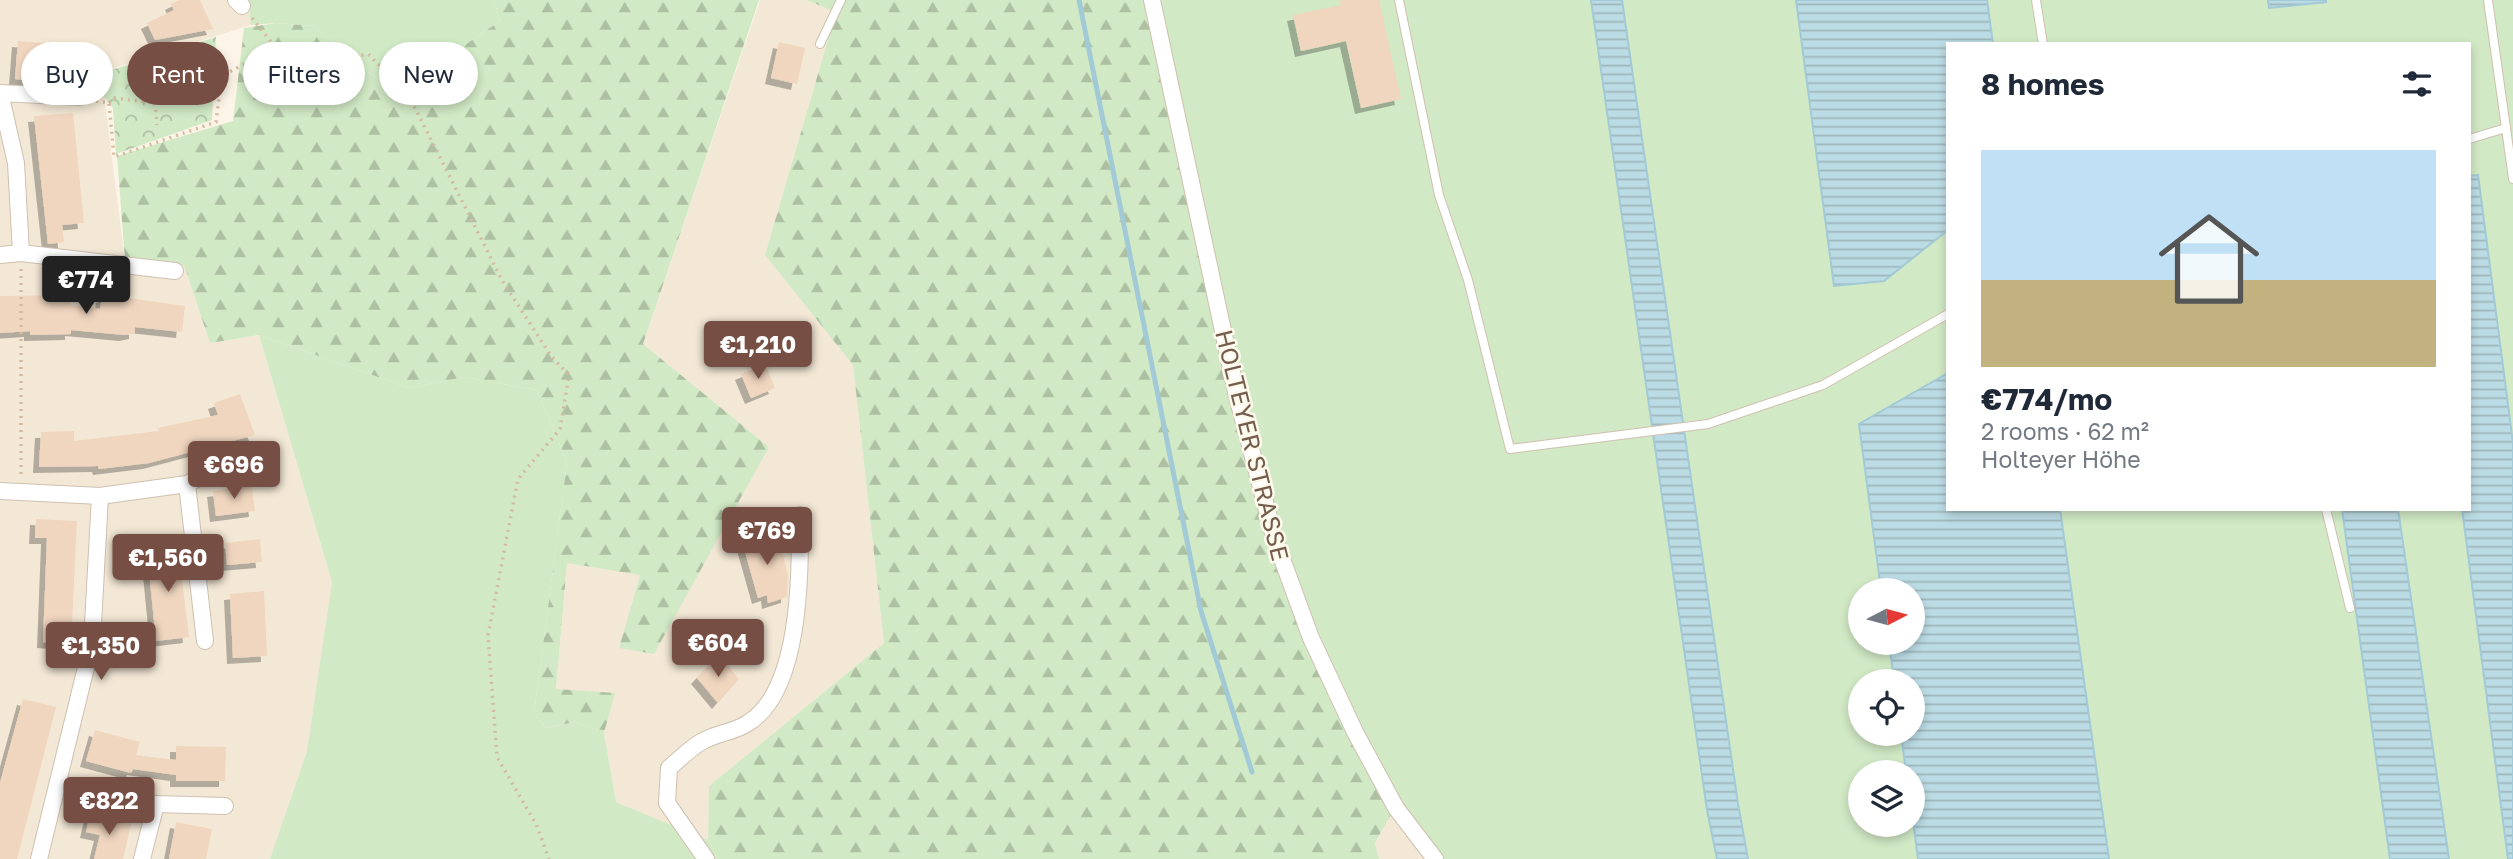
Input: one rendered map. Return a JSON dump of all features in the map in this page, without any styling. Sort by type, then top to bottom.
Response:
[{"type":"street","name":"HOLTEYER STRASSE","points":[[1152,0],[1237,396],[1281,560],[1311,638],[1356,732],[1396,808],[1435,859]]},
{"type":"street","points":[[21,94],[0,93],[16,163],[21,253]]},
{"type":"street","points":[[0,255],[21,253],[175,271]]},
{"type":"street","points":[[0,491],[100,496],[187,484],[235,459]]},
{"type":"street","points":[[187,484],[205,641]]},
{"type":"street","points":[[39,859],[92,643],[100,496]]},
{"type":"street","points":[[706,859],[667,803],[669,768],[701,741],[749,723],[768,703],[785,667],[796,624],[800,586],[800,515]]},
{"type":"street","points":[[59,784],[156,804],[225,806]]},
{"type":"street","points":[[142,859],[156,804]]},
{"type":"lane","points":[[820,44],[841,0]]},
{"type":"lane","points":[[1399,0],[1439,195],[1468,280],[1510,449],[1692,428],[1823,385],[1946,315]]},
{"type":"lane","points":[[2036,0],[2043,42]]},
{"type":"lane","points":[[2488,0],[2513,178]]},
{"type":"lane","points":[[2471,138],[2506,128]]},
{"type":"lane","points":[[2326,511],[2350,608]]},
{"type":"path","points":[[239,3],[271,42]]},
{"type":"path","points":[[365,55],[368,54],[409,96],[503,282],[551,356],[569,375],[560,429],[519,479],[488,635],[497,757],[537,826],[549,859]]},
{"type":"path","points":[[108,105],[114,157],[216,122],[222,76],[243,65]]},
{"type":"path","points":[[155,105],[158,125]]},
{"type":"path","points":[[21,253],[21,494]]},
{"type":"shaded area","points":[[0,0],[248,0],[251,25],[197,42],[127,42],[127,64],[113,68],[113,42],[21,42],[21,105],[105,105],[125,260],[184,264],[210,343],[259,335],[332,582],[309,745],[270,859],[0,859]]},
{"type":"shaded area","points":[[760,0],[805,0],[836,11],[765,255],[853,365],[884,643],[709,786],[708,840],[616,802],[604,733],[614,694],[556,690],[567,562],[640,575],[619,648],[769,447],[643,344]]},
{"type":"shaded area","points":[[1393,811],[1431,859],[1379,859],[1375,844]]},
{"type":"green space","points":[[248,0],[494,0],[500,21],[469,42],[379,42],[379,80],[365,69],[365,42],[333,42],[314,26],[276,23],[251,25]]},
{"type":"green space","points":[[494,0],[759,0],[643,344],[769,447],[654,654],[619,648],[640,575],[567,563],[556,689],[615,693],[604,733],[575,722],[546,728],[534,714],[567,462],[537,390],[464,377],[409,388],[259,335],[210,343],[184,265],[125,260],[117,156],[233,121],[244,28],[276,23],[314,26],[333,42],[243,42],[243,105],[365,105],[365,69],[379,80],[379,105],[478,105],[478,42],[469,42],[500,21]]},
{"type":"green space","points":[[806,0],[1146,0],[1269,539],[1393,811],[1375,843],[1379,859],[717,859],[708,840],[709,786],[884,643],[853,365],[765,255],[836,12]]},
{"type":"green space","points":[[1157,0],[2513,0],[2513,859],[1439,859],[1399,806],[1312,625],[1281,540],[1241,394]]},
{"type":"green space","points":[[216,37],[216,42],[200,42]]},
{"type":"green space","points":[[127,65],[127,105],[213,105],[212,120],[116,154],[113,108],[110,105],[113,105],[113,70]]},
{"type":"green space","points":[[259,335],[409,388],[464,377],[537,390],[567,462],[534,714],[546,728],[575,722],[604,733],[616,802],[708,840],[717,859],[270,859],[307,751],[332,582]]},
{"type":"water","points":[[1591,0],[1622,0],[1748,859],[1717,859],[1707,810]]},
{"type":"water","points":[[1796,0],[1987,0],[1993,42],[1946,42],[1946,232],[1884,281],[1834,286]]},
{"type":"water","points":[[2268,0],[2326,0],[2326,2],[2269,8]]},
{"type":"water","points":[[2478,175],[2513,443],[2513,859],[2508,859],[2462,511],[2471,511],[2471,176]]},
{"type":"water","points":[[1946,374],[1946,511],[2060,511],[2109,859],[1918,859],[1915,837],[1925,837],[1925,760],[1904,760],[1903,746],[1925,746],[1925,669],[1892,669],[1891,655],[1925,655],[1925,578],[1879,578],[1859,424]]},
{"type":"water","points":[[2342,511],[2398,511],[2449,859],[2390,859]]},
{"type":"building","points":[[179,0],[200,0],[213,29],[155,40],[147,23],[174,10],[171,4]]},
{"type":"building","points":[[1340,0],[1379,0],[1401,99],[1361,108],[1346,41],[1301,51],[1293,15],[1341,5]]},
{"type":"building","points":[[18,41],[31,42],[21,42],[21,79],[15,79]]},
{"type":"building","points":[[779,42],[805,48],[797,84],[771,78]]},
{"type":"building","points":[[73,113],[84,223],[62,225],[64,242],[48,244],[34,116]]},
{"type":"building","points":[[71,295],[71,305],[100,309],[102,297],[108,295],[185,306],[182,332],[135,327],[135,333],[125,335],[71,330],[71,334],[30,335],[30,331],[0,333],[0,296]]},
{"type":"building","points":[[765,364],[775,388],[751,398],[741,374]]},
{"type":"building","points":[[240,394],[255,435],[149,463],[99,469],[98,466],[39,467],[41,432],[74,431],[74,441],[159,431],[158,428],[218,415],[214,403]]},
{"type":"building","points":[[252,486],[255,511],[216,516],[213,491]]},
{"type":"building","points":[[36,519],[77,521],[71,644],[43,642],[47,538],[35,538]]},
{"type":"building","points":[[778,534],[788,576],[787,597],[768,603],[767,595],[758,598],[742,541]]},
{"type":"building","points":[[260,539],[262,562],[227,565],[225,543]]},
{"type":"building","points":[[178,547],[189,637],[156,641],[147,550]]},
{"type":"building","points":[[264,591],[267,656],[233,658],[230,594]]},
{"type":"building","points":[[719,655],[739,679],[718,703],[697,678]]},
{"type":"building","points":[[23,699],[56,707],[17,859],[0,859],[0,783]]},
{"type":"building","points":[[95,730],[140,742],[136,755],[176,760],[176,746],[226,747],[225,781],[176,781],[176,775],[133,769],[131,773],[86,761]]},
{"type":"building","points":[[90,815],[131,824],[123,859],[94,859],[100,835],[86,832]]},
{"type":"building","points":[[176,822],[212,829],[206,859],[169,859]]},
{"type":"waterway","points":[[1079,0],[1201,611],[1252,772]]}]
